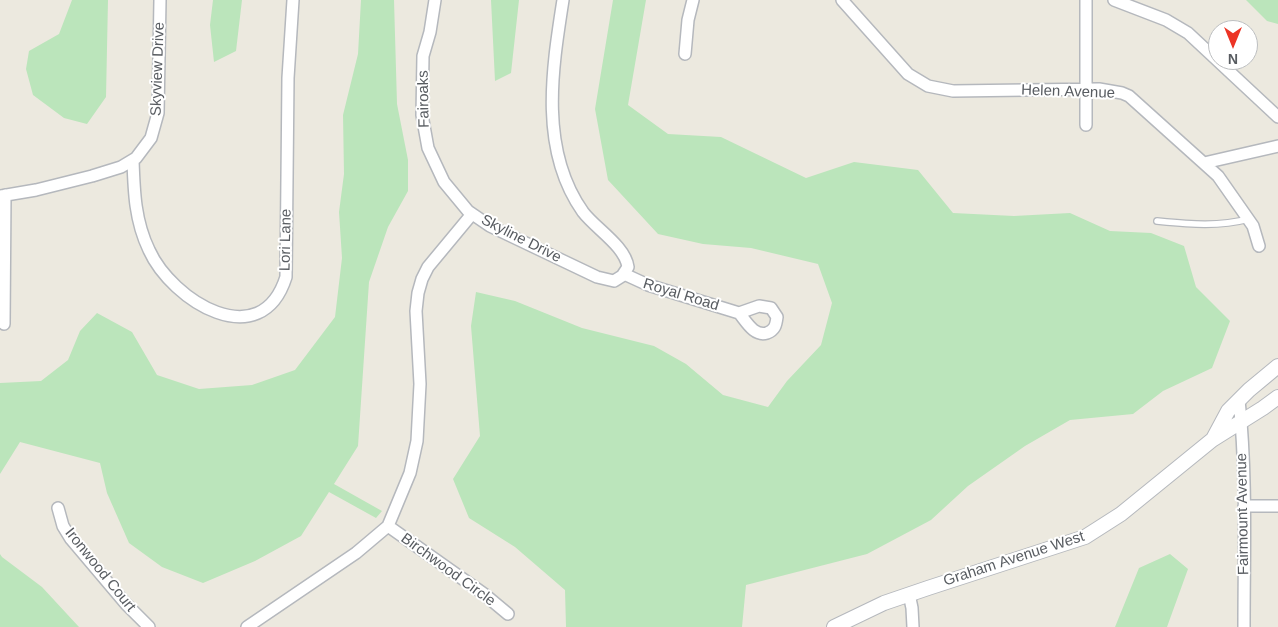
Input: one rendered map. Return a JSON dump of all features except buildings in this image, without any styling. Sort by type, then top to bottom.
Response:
[{"type":"street","name":"Skyview Drive","points":[[132,160],[151,138],[158,120],[160,0]]},
{"type":"street","name":"Lori Lane","points":[[132,160],[135,207],[138,222],[149,251],[174,285],[201,305],[231,316],[254,315],[274,302],[286,277],[288,78],[294,0]]},
{"type":"street","name":"Fairoaks","points":[[435,0],[430,32],[423,56],[424,134],[436,169],[458,200],[472,214]]},
{"type":"street","points":[[563,0],[552,79],[553,125],[557,150],[563,174],[576,201],[593,224],[627,258],[628,267],[624,274]]},
{"type":"street","points":[[685,54],[688,20],[693,0]]},
{"type":"street","name":"Helen Avenue","points":[[842,0],[908,74],[928,86],[954,91],[1085,89],[1122,93],[1129,96],[1218,176],[1254,226],[1259,246]]},
{"type":"street","points":[[1086,0],[1086,125]]},
{"type":"street","points":[[1114,0],[1166,20],[1188,33],[1278,117]]},
{"type":"street","points":[[1204,163],[1278,146]]},
{"type":"street","points":[[4,324],[2,195],[36,190],[92,176],[121,167],[132,160]]},
{"type":"street","name":"Skyline Drive","points":[[247,627],[356,552],[388,526],[410,473],[417,441],[420,384],[416,311],[418,293],[428,267],[472,214],[496,230],[597,277],[614,281],[624,274]]},
{"type":"street","name":"Royal Road","points":[[624,274],[648,285],[739,313]]},
{"type":"street","points":[[1212,440],[1228,411],[1278,366]]},
{"type":"street","name":"Graham Avenue West","points":[[834,627],[861,613],[909,594],[1085,537],[1121,514],[1212,440],[1278,397]]},
{"type":"street","name":"Fairmount Avenue","points":[[1239,400],[1244,506],[1244,627]]},
{"type":"street","points":[[1244,506],[1278,506]]},
{"type":"street","name":"Ironwood Court","points":[[58,508],[63,526],[71,539],[126,604],[149,627]]},
{"type":"street","name":"Birchwood Circle","points":[[388,526],[484,594],[508,614]]},
{"type":"street","points":[[909,594],[913,627]]},
{"type":"lane","points":[[1157,221],[1207,225],[1230,224],[1249,218]]},
{"type":"green space","points":[[72,0],[108,0],[106,97],[87,124],[64,118],[33,95],[26,69],[29,51],[59,34]]},
{"type":"green space","points":[[213,0],[242,0],[236,51],[214,62],[210,25]]},
{"type":"green space","points":[[361,0],[394,0],[397,104],[408,160],[408,191],[388,227],[369,282],[358,446],[334,484],[382,511],[376,518],[329,492],[301,536],[255,561],[203,583],[162,567],[129,543],[107,493],[100,463],[20,442],[0,474],[0,383],[41,381],[68,360],[80,331],[97,313],[132,332],[157,375],[199,389],[252,385],[295,370],[335,317],[342,258],[339,212],[344,174],[343,115],[358,54]]},
{"type":"green space","points":[[491,0],[519,0],[511,73],[495,81]]},
{"type":"green space","points":[[613,0],[646,0],[628,105],[668,134],[721,137],[806,178],[854,162],[918,170],[953,213],[1014,216],[1070,213],[1110,231],[1151,233],[1184,246],[1196,287],[1230,321],[1212,368],[1163,391],[1133,414],[1070,420],[1025,446],[968,486],[931,520],[867,554],[746,585],[742,627],[566,627],[565,590],[515,547],[469,518],[453,479],[480,436],[471,326],[476,292],[515,301],[582,328],[654,346],[686,364],[723,395],[768,407],[787,381],[821,345],[832,303],[818,264],[751,248],[703,244],[658,234],[608,180],[595,109]]},
{"type":"green space","points":[[1246,0],[1278,0],[1278,24],[1267,21]]},
{"type":"green space","points":[[0,554],[42,587],[79,627],[0,627]]},
{"type":"green space","points":[[1170,554],[1188,569],[1167,627],[1115,627],[1139,568]]}]
